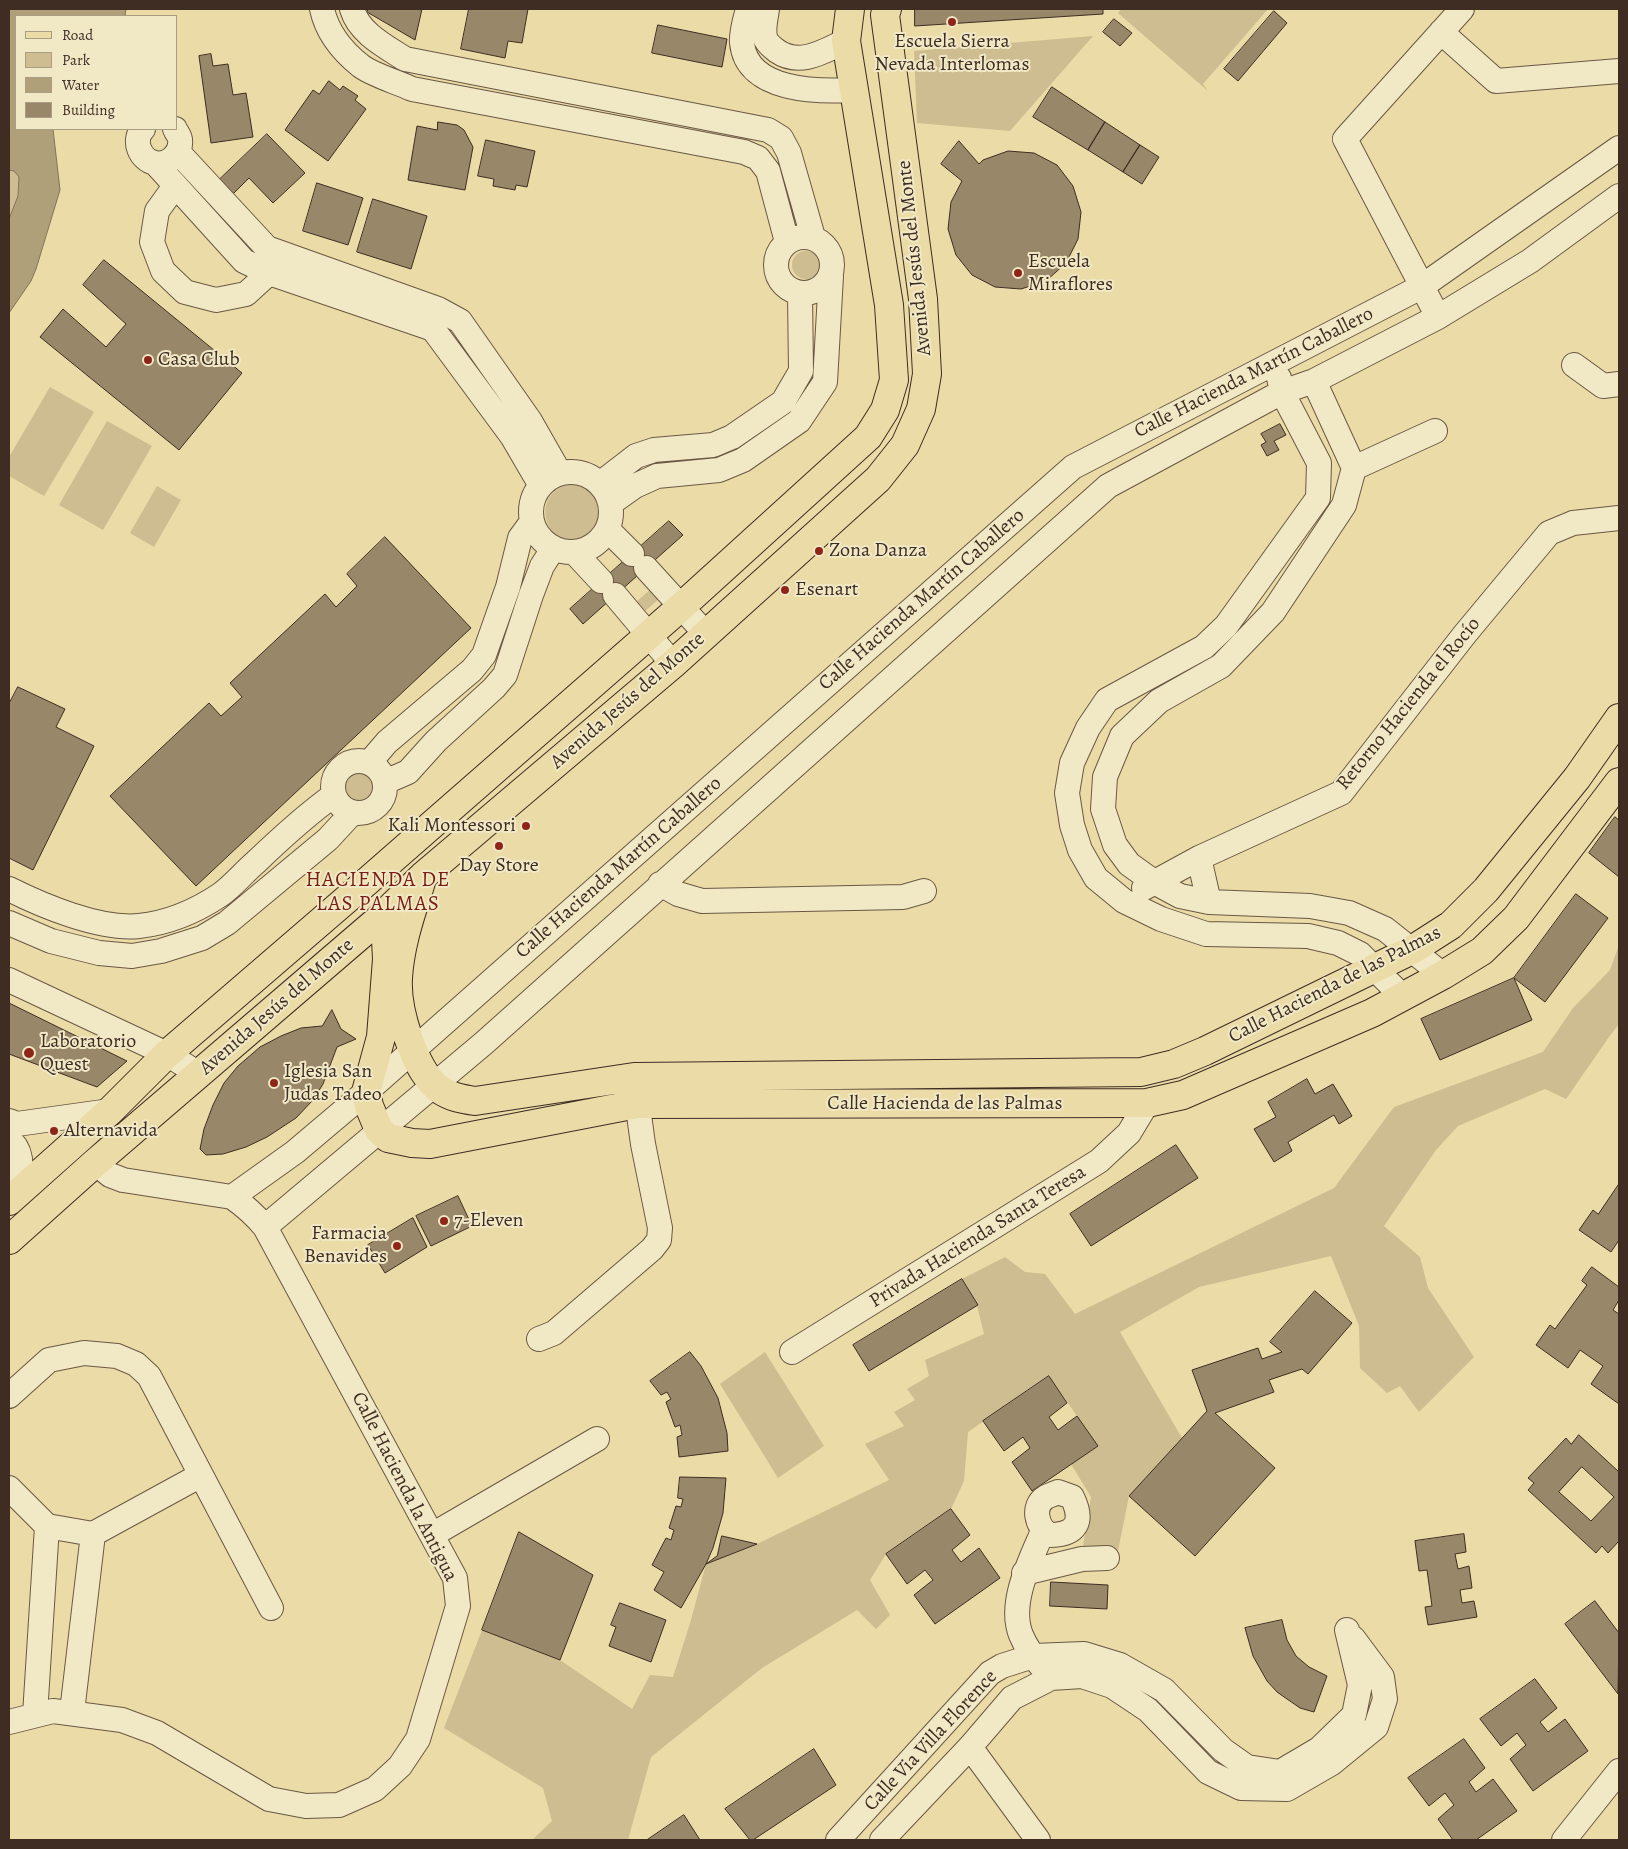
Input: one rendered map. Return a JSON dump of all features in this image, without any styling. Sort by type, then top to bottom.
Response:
[{"type":"main road","name":"Avenida Jesús del Monte","points":[[14,1196],[110,1111],[167,1054],[682,606],[868,437],[885,410],[894,380],[890,305],[846,41],[850,9]]},
{"type":"main road","name":"Avenida Jesús del Monte","points":[[9,1240],[95,1163],[378,920],[423,876],[673,664],[878,479],[905,445],[921,409],[927,374],[923,299],[885,15],[887,9]]},
{"type":"main road","name":"Calle Hacienda de las Palmas","points":[[423,876],[406,928],[398,979],[398,1001],[412,1050],[434,1085],[457,1098],[475,1101],[634,1078],[1142,1072],[1174,1064],[1205,1051],[1412,950],[1451,925],[1486,890],[1577,778],[1619,718]]},
{"type":"main road","name":"Calle Hacienda de las Palmas","points":[[379,1130],[388,1138],[430,1144],[637,1104],[1147,1103],[1183,1094],[1372,1013],[1443,975],[1482,951],[1516,918],[1619,782]]},
{"type":"main road","points":[[378,920],[386,940],[387,959],[381,1037],[366,1092],[369,1106],[379,1130]]},
{"type":"main road","points":[[946,1104],[947,1073]]},
{"type":"street","points":[[322,9],[324,20],[332,37],[362,66],[412,89],[744,152],[758,158],[768,171],[787,242]]},
{"type":"street","points":[[352,9],[355,20],[378,42],[405,59],[768,130],[780,138],[789,153],[813,237]]},
{"type":"street","points":[[748,9],[742,32],[742,44],[749,62],[761,74],[779,84],[821,92],[854,90]]},
{"type":"street","points":[[767,9],[766,39],[772,48],[780,54],[791,58],[804,58],[846,41]]},
{"type":"street","points":[[1438,317],[1345,139],[1462,9]]},
{"type":"street","points":[[1441,32],[1496,81],[1619,71]]},
{"type":"street","points":[[142,130],[138,146],[144,158],[156,164],[244,261],[269,273],[434,329],[512,436],[549,478]]},
{"type":"street","points":[[156,164],[169,162],[178,152],[180,139],[176,130]]},
{"type":"street","name":"Calle Hacienda Martín Caballero","points":[[232,1197],[295,1152],[366,1092],[1073,468],[1421,287],[1619,148]]},
{"type":"street","points":[[178,152],[267,248],[438,309],[460,321],[530,421],[549,478]]},
{"type":"street","points":[[175,186],[157,212],[152,242],[162,271],[186,292],[216,300],[246,294],[269,273]]},
{"type":"street","name":"Calle Hacienda Martín Caballero","points":[[265,1227],[491,1036],[1108,486],[1282,392],[1314,381],[1438,317],[1530,261],[1619,196]]},
{"type":"street","points":[[606,493],[635,486],[657,476],[719,470],[743,460],[799,422],[825,382],[833,261],[826,246],[813,237],[804,236],[787,242],[777,255],[776,272],[785,286],[800,294],[813,292],[824,286],[831,276]]},
{"type":"street","points":[[606,493],[636,456],[654,450],[713,445],[732,437],[783,402],[801,371],[800,294]]},
{"type":"street","points":[[1345,326],[1278,372],[1282,392],[1319,463],[1318,498],[1226,626],[1204,647],[1107,700],[1088,728],[1072,763],[1067,793],[1072,825],[1080,850],[1096,878],[1124,901],[1161,919],[1206,934],[1296,935],[1338,943],[1360,954],[1403,997]]},
{"type":"street","points":[[1574,365],[1603,386],[1619,384]]},
{"type":"street","points":[[1314,381],[1354,468],[1344,504],[1273,612],[1222,666],[1159,701],[1122,736],[1105,777],[1103,809],[1115,845],[1129,864],[1154,882],[1180,896],[1209,902],[1310,906],[1349,913],[1385,929],[1443,975]]},
{"type":"street","points":[[1354,468],[1435,431]]},
{"type":"street","points":[[385,782],[408,772],[436,740],[494,688],[505,675],[542,566],[564,550],[594,546],[608,530],[612,516],[606,493],[581,472],[549,478],[530,502],[531,523],[540,538],[564,550],[608,588],[673,664]]},
{"type":"street","name":"Retorno Hacienda el Rocío","points":[[1124,901],[1154,882],[1199,858],[1341,793],[1465,634],[1548,532],[1573,522],[1619,518]]},
{"type":"street","points":[[369,763],[387,742],[472,670],[484,655],[508,587],[520,538],[531,523]]},
{"type":"street","points":[[608,530],[682,606],[706,634]]},
{"type":"street","points":[[357,761],[369,763],[382,774],[385,782],[385,793],[381,803],[373,810],[363,814],[352,813],[340,805],[334,795],[333,787],[336,775],[344,765],[357,761]]},
{"type":"street","points":[[9,888],[63,912],[84,919],[107,924],[137,926],[162,922],[186,913],[221,894],[307,815],[334,795]]},
{"type":"street","points":[[9,923],[51,941],[99,953],[132,956],[161,951],[202,938],[227,923],[328,839],[352,813]]},
{"type":"street","points":[[1199,858],[1209,902]]},
{"type":"street","points":[[660,884],[678,894],[702,901],[903,897],[924,892]]},
{"type":"street","points":[[1283,905],[1296,935]]},
{"type":"street","points":[[1296,935],[1310,906]]},
{"type":"street","points":[[9,980],[167,1054],[199,1074]]},
{"type":"street","points":[[539,1339],[554,1333],[652,1250],[659,1240],[660,1228],[634,1078]]},
{"type":"street","name":"Privada Hacienda Santa Teresa","points":[[792,1352],[1098,1161],[1129,1133],[1147,1103]]},
{"type":"street","points":[[9,1121],[17,1124],[110,1111]]},
{"type":"street","points":[[9,1140],[14,1143],[20,1156],[14,1196]]},
{"type":"street","points":[[295,1152],[297,1162],[302,1170],[310,1177],[319,1180]]},
{"type":"street","points":[[95,1163],[110,1175],[122,1180],[232,1197]]},
{"type":"street","name":"Calle Hacienda la Antigua","points":[[9,1722],[53,1711],[122,1720],[157,1733],[269,1799],[306,1806],[339,1805],[375,1789],[400,1766],[418,1739],[458,1606],[455,1578],[265,1227],[245,1205],[232,1197]]},
{"type":"street","points":[[9,1396],[50,1360],[84,1354],[117,1356],[136,1364],[149,1376],[271,1608]]},
{"type":"street","points":[[432,1536],[596,1439]]},
{"type":"street","points":[[9,1488],[48,1526],[93,1534],[201,1475]]},
{"type":"street","points":[[35,1715],[48,1526]]},
{"type":"street","points":[[1043,1530],[1024,1573],[1017,1611],[1020,1634],[1033,1656],[1051,1678]]},
{"type":"street","points":[[72,1712],[93,1534]]},
{"type":"street","points":[[1024,1573],[1082,1559],[1107,1558]]},
{"type":"street","name":"Calle Via Villa Florence","points":[[838,1840],[990,1673],[1002,1666],[1033,1656],[1084,1654],[1120,1666],[1164,1690],[1223,1750],[1239,1762],[1247,1767],[1280,1772],[1319,1748],[1354,1715],[1360,1685],[1347,1630],[1382,1677],[1385,1699],[1376,1727],[1332,1763],[1287,1789],[1241,1788],[1208,1772],[1148,1710],[1112,1686],[1082,1676],[1051,1678],[1012,1698],[970,1747],[882,1840]]},
{"type":"street","points":[[970,1747],[1038,1840]]},
{"type":"street","points":[[1564,1840],[1619,1770]]},
{"type":"green space","points":[[1121,9],[1268,9],[1203,84],[1208,91],[1118,13]]},
{"type":"green space","points":[[1093,36],[1010,131],[917,123],[914,51]]},
{"type":"green space","points":[[9,170],[14,171],[19,177],[18,196],[9,219]]},
{"type":"green space","points":[[806,251],[816,255],[820,265],[816,275],[806,279],[796,275],[792,265],[796,255]]},
{"type":"green space","points":[[50,387],[94,412],[44,496],[9,476],[9,457]]},
{"type":"green space","points":[[107,421],[152,446],[103,530],[59,505]]},
{"type":"green space","points":[[573,484],[588,489],[596,498],[599,508],[598,518],[593,528],[586,535],[577,540],[567,540],[550,530],[546,516],[546,506],[553,493],[561,487]]},
{"type":"green space","points":[[157,486],[181,500],[154,547],[130,533]]},
{"type":"green space","points":[[652,588],[660,598],[643,613],[635,603]]},
{"type":"green space","points":[[363,772],[370,773],[376,777],[380,783],[380,797],[376,803],[370,807],[363,808],[356,807],[350,803],[346,797],[345,790],[346,783],[350,777],[356,773]]},
{"type":"green space","points":[[1619,945],[1619,1024],[1566,1099],[1545,1089],[1458,1126],[1436,1150],[1384,1226],[1420,1257],[1428,1288],[1474,1357],[1419,1412],[1400,1386],[1387,1393],[1360,1368],[1359,1326],[1331,1256],[1199,1287],[1120,1332],[1182,1438],[1129,1496],[1118,1551],[1082,1552],[1091,1497],[1071,1464],[1098,1446],[1049,1376],[968,1432],[964,1481],[951,1509],[886,1554],[870,1580],[890,1615],[876,1629],[857,1610],[762,1668],[651,1757],[628,1840],[532,1840],[552,1821],[543,1788],[444,1728],[482,1630],[560,1660],[632,1709],[650,1675],[673,1677],[706,1564],[757,1544],[889,1480],[865,1444],[904,1426],[894,1412],[915,1400],[907,1389],[929,1376],[925,1360],[984,1334],[976,1301],[962,1279],[1005,1257],[1025,1272],[1045,1274],[1075,1314],[1334,1188],[1394,1107],[1543,1052],[1573,1008],[1610,970]]},
{"type":"green space","points":[[765,1352],[824,1446],[778,1478],[720,1384]]},
{"type":"water","points":[[9,9],[126,9],[125,15],[15,15],[15,130],[53,130],[60,190],[36,269],[31,281],[9,313],[9,219],[18,196],[19,177],[14,171],[9,170]]},
{"type":"building","points":[[369,9],[422,9],[415,40],[367,12]]},
{"type":"building","points":[[469,9],[528,9],[522,43],[508,41],[505,58],[461,49]]},
{"type":"building","name":"Escuela Sierra Nevada Interlomas","points":[[915,9],[1103,9],[1103,14],[915,26]]},
{"type":"building","points":[[1274,11],[1287,23],[1238,81],[1224,69]]},
{"type":"building","points":[[1114,19],[1132,33],[1120,46],[1103,32]]},
{"type":"building","points":[[658,25],[727,39],[722,67],[652,53]]},
{"type":"building","points":[[211,54],[213,66],[228,64],[233,95],[246,93],[253,137],[211,143],[199,56]]},
{"type":"building","points":[[329,81],[340,90],[343,86],[358,96],[355,100],[366,109],[328,161],[285,130],[313,90],[319,94]]},
{"type":"building","points":[[1052,87],[1105,122],[1088,150],[1033,117]]},
{"type":"building","points":[[438,122],[457,125],[464,130],[473,147],[465,190],[408,180],[417,126],[437,130]]},
{"type":"building","points":[[1105,122],[1140,145],[1123,172],[1088,150]]},
{"type":"building","points":[[267,134],[305,173],[273,203],[249,178],[232,195],[218,181]]},
{"type":"building","points":[[486,140],[535,151],[527,187],[516,185],[515,190],[493,186],[494,179],[478,176]]},
{"type":"building","points":[[959,141],[979,164],[983,160],[1008,151],[1034,153],[1057,165],[1073,186],[1081,212],[1078,239],[1066,263],[1046,281],[1021,289],[995,287],[972,275],[956,255],[948,229],[951,202],[962,181],[941,164]]},
{"type":"building","points":[[1140,145],[1159,157],[1142,184],[1123,172]]},
{"type":"building","points":[[317,183],[363,198],[348,245],[303,231]]},
{"type":"building","points":[[373,199],[427,216],[411,269],[357,252]]},
{"type":"building","name":"Casa Club","points":[[104,260],[242,373],[179,450],[40,337],[63,309],[106,347],[126,324],[83,285]]},
{"type":"building","points":[[1280,424],[1286,435],[1274,441],[1279,450],[1267,456],[1261,445],[1266,442],[1261,434]]},
{"type":"building","points":[[669,521],[683,535],[583,624],[570,609]]},
{"type":"building","points":[[385,537],[471,628],[196,886],[110,796],[209,703],[221,716],[242,697],[230,683],[325,594],[336,607],[357,586],[347,574]]},
{"type":"building","points":[[18,687],[65,709],[56,727],[94,746],[33,870],[9,858],[9,704]]},
{"type":"building","points":[[1615,817],[1619,820],[1619,877],[1589,853]]},
{"type":"building","points":[[1576,894],[1608,918],[1545,1002],[1514,978]]},
{"type":"building","points":[[1514,978],[1532,1020],[1440,1060],[1421,1019]]},
{"type":"building","points":[[9,1003],[127,1061],[97,1087],[9,1054]]},
{"type":"building","name":"Iglesia San Judas Tadeo","points":[[332,1010],[341,1029],[356,1039],[337,1047],[323,1084],[313,1100],[296,1118],[267,1137],[246,1147],[223,1154],[206,1155],[200,1149],[204,1129],[224,1083],[238,1066],[260,1047],[281,1036],[301,1028],[322,1026]]},
{"type":"building","points":[[1307,1079],[1315,1094],[1333,1084],[1352,1116],[1339,1124],[1334,1115],[1288,1142],[1292,1151],[1274,1162],[1254,1129],[1276,1117],[1268,1102]]},
{"type":"building","points":[[1176,1145],[1198,1178],[1091,1246],[1070,1214]]},
{"type":"building","points":[[1619,1184],[1619,1240],[1611,1252],[1579,1230],[1593,1210],[1598,1214]]},
{"type":"building","name":"7-Eleven","points":[[458,1196],[472,1226],[431,1246],[416,1216]]},
{"type":"building","name":"Farmacia Benavides","points":[[413,1218],[427,1247],[385,1273],[368,1245]]},
{"type":"building","points":[[1592,1267],[1619,1287],[1619,1300],[1613,1310],[1619,1314],[1619,1404],[1591,1384],[1603,1366],[1580,1350],[1568,1368],[1536,1345],[1550,1325],[1555,1329],[1587,1285],[1582,1281]]},
{"type":"building","points":[[962,1279],[978,1305],[869,1371],[853,1345]]},
{"type":"building","points":[[1315,1291],[1352,1323],[1308,1374],[1302,1369],[1269,1380],[1274,1392],[1215,1413],[1275,1468],[1195,1556],[1129,1496],[1207,1411],[1192,1370],[1258,1348],[1262,1359],[1282,1352],[1270,1342]]},
{"type":"building","points":[[690,1352],[701,1366],[718,1398],[727,1433],[728,1451],[679,1457],[677,1437],[682,1435],[680,1425],[675,1427],[666,1402],[671,1399],[667,1392],[661,1395],[650,1381]]},
{"type":"building","points":[[1049,1376],[1067,1403],[1049,1417],[1058,1430],[1077,1416],[1098,1446],[1032,1491],[1012,1462],[1030,1448],[1023,1437],[1004,1451],[983,1421]]},
{"type":"building","points":[[1579,1435],[1619,1472],[1619,1541],[1608,1553],[1602,1546],[1596,1553],[1528,1490],[1534,1483],[1528,1478],[1566,1438],[1571,1444]],"holes":[[[1582,1467],[1614,1497],[1591,1521],[1559,1492]]]},
{"type":"building","points":[[680,1477],[726,1478],[723,1513],[713,1548],[681,1608],[654,1590],[664,1572],[652,1565],[666,1538],[671,1540],[674,1530],[669,1528],[676,1506],[681,1507],[683,1499],[678,1498]]},
{"type":"building","points":[[951,1509],[970,1535],[952,1550],[961,1562],[979,1548],[1000,1578],[935,1624],[914,1595],[933,1580],[925,1570],[907,1584],[886,1554]]},
{"type":"building","points":[[519,1532],[593,1575],[560,1660],[482,1630]]},
{"type":"building","points":[[1464,1534],[1466,1552],[1455,1554],[1458,1569],[1469,1566],[1472,1588],[1460,1590],[1462,1603],[1474,1601],[1477,1617],[1428,1625],[1425,1607],[1432,1606],[1427,1570],[1419,1571],[1415,1541]]},
{"type":"building","points":[[722,1536],[757,1544],[706,1564],[717,1556]]},
{"type":"building","points":[[1051,1582],[1108,1585],[1107,1609],[1050,1606]]},
{"type":"building","points":[[1595,1601],[1619,1633],[1618,1694],[1565,1624]]},
{"type":"building","points":[[620,1603],[666,1620],[651,1662],[609,1646],[616,1627],[611,1625]]},
{"type":"building","points":[[1282,1620],[1287,1640],[1296,1656],[1309,1667],[1327,1676],[1314,1712],[1300,1708],[1277,1692],[1267,1681],[1253,1656],[1245,1628]]},
{"type":"building","points":[[1535,1679],[1557,1708],[1540,1722],[1548,1732],[1565,1719],[1588,1751],[1533,1791],[1510,1759],[1526,1745],[1517,1733],[1501,1746],[1480,1719]]},
{"type":"building","points":[[1464,1739],[1485,1768],[1469,1782],[1476,1792],[1493,1779],[1517,1811],[1476,1840],[1453,1840],[1438,1819],[1454,1805],[1445,1793],[1429,1806],[1408,1778]]},
{"type":"building","points":[[814,1749],[836,1785],[753,1840],[750,1840],[725,1809]]},
{"type":"building","points":[[684,1815],[700,1840],[647,1840]]},
{"type":"place","name":"Escuela Sierra Nevada Interlomas","points":[[952,22]]},
{"type":"place","name":"Escuela Miraflores","points":[[1018,273]]},
{"type":"place","name":"Casa Club","points":[[148,360]]},
{"type":"place","name":"Zona Danza","points":[[819,551]]},
{"type":"place","name":"Esenart","points":[[785,590]]},
{"type":"place","name":"Kali Montessori","points":[[526,826]]},
{"type":"place","name":"Day Store","points":[[499,846]]},
{"type":"place","name":"Laboratorio Quest","points":[[29,1053]]},
{"type":"place","name":"Iglesia San Judas Tadeo","points":[[274,1083]]},
{"type":"place","name":"Alternavida","points":[[54,1131]]},
{"type":"place","name":"7-Eleven","points":[[444,1221]]},
{"type":"place","name":"Farmacia Benavides","points":[[397,1246]]},
{"type":"district","name":"HACIENDA DE LAS PALMAS","points":[[378,893]]}]
